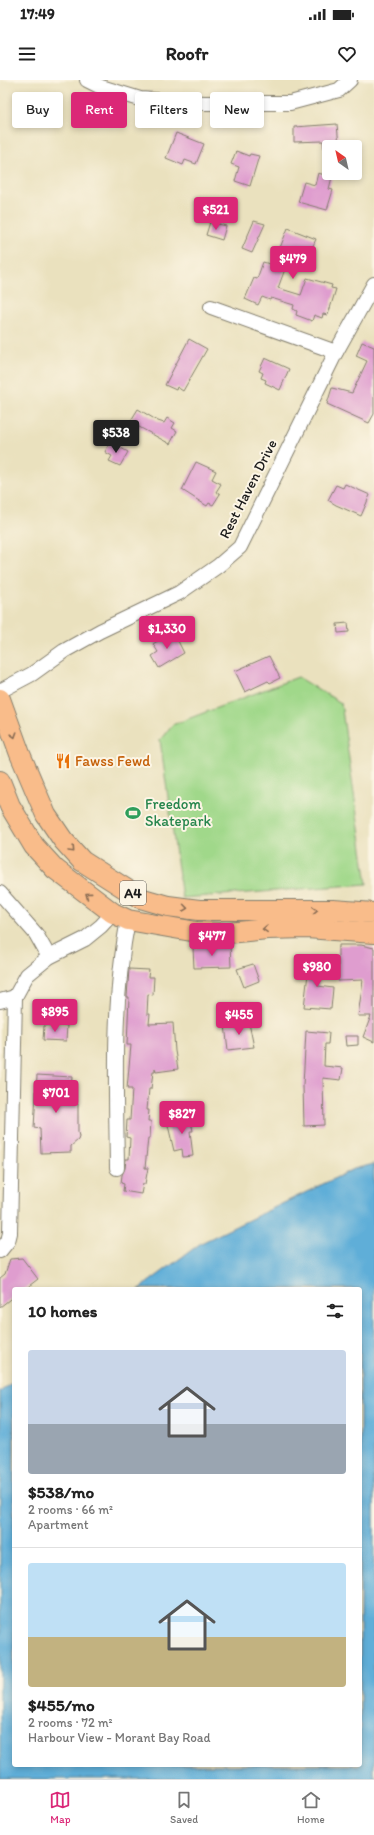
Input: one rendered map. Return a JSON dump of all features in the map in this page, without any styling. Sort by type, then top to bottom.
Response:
[{"type":"highway","name":"A4","points":[[0,699],[11,725],[20,754],[46,815],[63,840],[82,861],[140,898],[168,906],[200,910],[333,910],[374,913]]},
{"type":"highway","name":"A4","points":[[0,781],[10,806],[34,846],[55,870],[120,917],[197,932],[307,928],[374,933]]},
{"type":"street","points":[[87,80],[100,87],[140,99],[204,103],[290,103],[339,90],[350,80]]},
{"type":"street","name":"Rest Haven Drive","points":[[0,691],[32,674],[64,651],[179,593],[218,566],[240,547],[336,352],[374,284]]},
{"type":"street","points":[[211,307],[336,352]]},
{"type":"street","points":[[0,893],[36,934],[49,957]]},
{"type":"street","points":[[0,1251],[8,1241],[10,1233],[15,997],[27,974],[49,957],[85,939],[100,926],[120,917],[121,955],[117,1037],[117,1168]]},
{"type":"street","points":[[0,1001],[15,997]]},
{"type":"green space","points":[[298,677],[341,703],[367,884],[182,898],[160,740],[172,725]]},
{"type":"water","points":[[374,1164],[374,1779],[0,1779],[0,1392],[12,1383],[12,1767],[362,1767],[362,1287],[142,1287],[201,1243],[354,1169]]},
{"type":"building","points":[[337,124],[338,140],[294,142],[294,127]]},
{"type":"building","points":[[176,133],[204,144],[196,164],[185,160],[183,165],[166,158]]},
{"type":"building","points":[[236,151],[249,156],[250,154],[259,156],[250,186],[235,181],[239,167],[231,164]]},
{"type":"building","points":[[318,173],[322,174],[322,180],[331,180],[329,189],[333,190],[327,210],[298,202],[304,182],[315,185]]},
{"type":"building","points":[[254,221],[265,224],[252,253],[242,249]]},
{"type":"building","points":[[210,222],[226,226],[222,240],[206,235]]},
{"type":"building","points":[[288,228],[316,239],[304,267],[288,261],[278,288],[301,295],[307,278],[332,285],[331,288],[336,289],[328,315],[323,314],[322,318],[314,315],[312,321],[296,315],[297,311],[293,309],[294,305],[271,298],[270,300],[262,297],[258,305],[245,299],[254,278],[257,279],[263,262],[273,265]]},
{"type":"building","points":[[189,339],[207,349],[183,391],[177,387],[176,390],[165,385]]},
{"type":"building","points":[[362,342],[374,347],[374,414],[369,423],[327,404],[332,388],[352,393],[367,361],[356,356]]},
{"type":"building","points":[[265,358],[289,369],[280,390],[265,383],[266,380],[261,378],[263,373],[259,371]]},
{"type":"building","points":[[138,409],[158,421],[164,423],[167,418],[175,423],[172,428],[177,431],[170,444],[130,422]]},
{"type":"building","points":[[110,442],[128,452],[120,466],[109,461],[112,456],[105,452]]},
{"type":"building","points":[[196,462],[216,471],[212,479],[221,484],[216,492],[220,494],[213,505],[209,503],[207,506],[182,490]]},
{"type":"building","points":[[345,484],[370,495],[361,516],[328,500],[336,485],[343,488]]},
{"type":"building","points":[[348,623],[349,632],[338,633],[337,624]]},
{"type":"building","points":[[173,631],[184,653],[159,668],[152,656],[158,652],[153,644]]},
{"type":"building","points":[[269,656],[280,678],[270,683],[268,681],[245,692],[235,671]]},
{"type":"building","points":[[230,944],[231,967],[194,968],[193,948]]},
{"type":"building","points":[[339,945],[361,945],[374,948],[374,1042],[363,1037],[371,1016],[358,1016],[363,980],[338,981]]},
{"type":"building","points":[[310,957],[321,958],[318,986],[333,988],[331,1009],[304,1007]]},
{"type":"building","points":[[253,964],[259,981],[244,987],[237,969]]},
{"type":"building","points":[[129,969],[149,970],[148,977],[154,977],[153,995],[148,994],[147,1014],[150,1014],[149,1024],[173,1023],[178,1069],[156,1072],[155,1068],[155,1072],[153,1072],[151,1089],[149,1089],[147,1110],[149,1110],[148,1121],[151,1121],[145,1168],[148,1168],[145,1184],[143,1184],[141,1194],[123,1191],[124,1184],[121,1183],[126,1159],[129,1159],[130,1138],[126,1137],[127,1120],[130,1120],[132,1089],[127,1089],[131,1045],[127,1045],[129,997],[127,997]]},
{"type":"building","points":[[241,1023],[241,1025],[249,1023],[254,1047],[228,1050],[225,1025]]},
{"type":"building","points":[[67,1025],[66,1041],[43,1040],[44,1026]]},
{"type":"building","points":[[306,1031],[329,1033],[328,1044],[325,1044],[324,1066],[343,1068],[341,1080],[323,1078],[324,1125],[304,1126],[303,1085]]},
{"type":"building","points":[[345,1036],[358,1036],[358,1045],[346,1046]]},
{"type":"building","points":[[37,1075],[72,1077],[70,1104],[78,1104],[79,1137],[78,1140],[71,1146],[71,1152],[41,1153],[40,1129],[34,1128]]},
{"type":"building","points":[[190,1116],[193,1131],[190,1131],[193,1156],[183,1157],[182,1149],[174,1151],[167,1121]]},
{"type":"building","points":[[22,1258],[38,1279],[28,1287],[12,1287],[12,1298],[0,1307],[0,1278],[5,1274],[10,1259]]},
{"type":"place","name":"Fawss Fewd","points":[[63,761]]},
{"type":"place","name":"Freedom Skatepark","points":[[133,813]]}]
